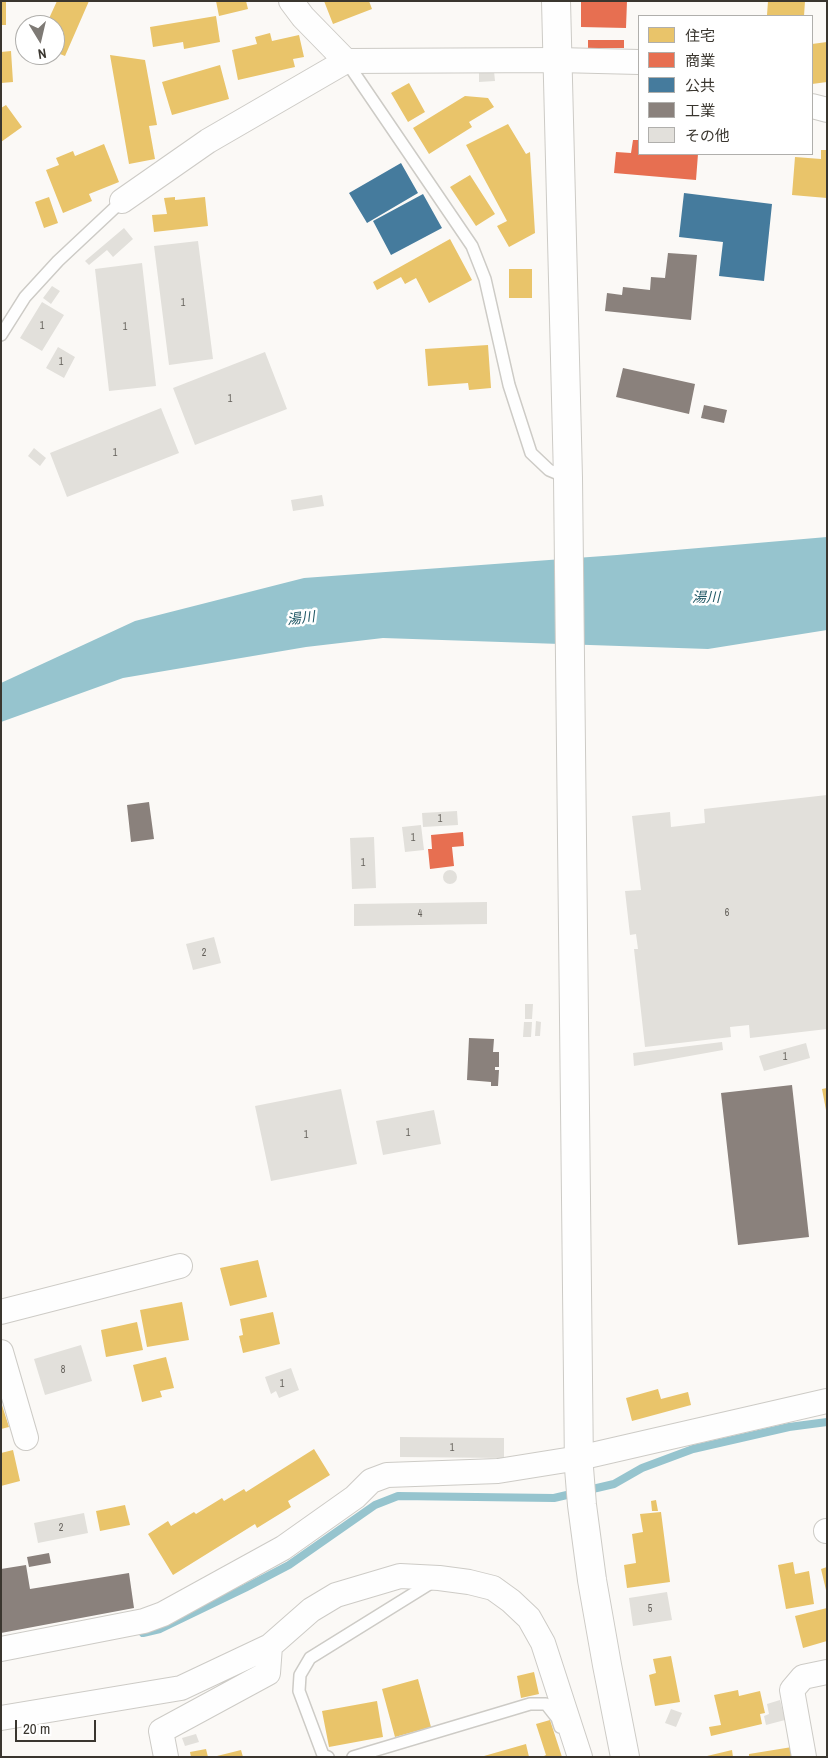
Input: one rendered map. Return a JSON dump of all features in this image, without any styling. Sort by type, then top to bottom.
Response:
[{"type":"street","points":[[291,1],[303,17],[346,61]]},
{"type":"street","points":[[556,1],[568,478],[579,1462],[582,1505],[607,1666],[625,1757]]},
{"type":"street","points":[[122,201],[208,141],[346,61],[558,60],[638,62]]},
{"type":"street","points":[[813,106],[827,110]]},
{"type":"street","points":[[1,1312],[180,1266]]},
{"type":"street","points":[[1,1352],[26,1438]]},
{"type":"street","points":[[1,1649],[144,1622],[163,1614],[283,1548],[355,1497],[371,1481],[386,1475],[498,1471],[579,1462],[827,1401]]},
{"type":"street","points":[[1,1718],[181,1688],[270,1646],[311,1610],[336,1595],[400,1576],[439,1578],[469,1582],[493,1588],[511,1601],[529,1618],[543,1643],[580,1756]]},
{"type":"street","points":[[166,1757],[161,1730],[268,1673],[270,1646]]},
{"type":"street","points":[[804,1757],[792,1690],[803,1677],[827,1672]]},
{"type":"lane","points":[[346,61],[472,246],[485,278],[509,385],[531,453],[549,470],[568,478]]},
{"type":"lane","points":[[1,335],[25,297],[58,261],[122,201]]},
{"type":"lane","points":[[328,1757],[322,1754],[299,1691],[300,1675],[310,1658],[439,1578]]},
{"type":"lane","points":[[353,1757],[530,1704],[546,1704],[557,1718],[571,1755],[580,1756]]},
{"type":"water","name":"湯川","points":[[827,537],[827,630],[708,649],[383,638],[306,647],[123,678],[1,722],[1,683],[135,621],[304,578],[617,555]]},
{"type":"building: 住宅","points":[[1,1],[6,1],[6,25],[1,25]]},
{"type":"building: 住宅","points":[[57,1],[89,1],[65,56],[65,15],[51,15]]},
{"type":"building: 住宅","points":[[216,1],[246,1],[248,9],[219,16]]},
{"type":"building: 住宅","points":[[324,1],[369,1],[372,9],[333,24]]},
{"type":"building: 住宅","points":[[768,1],[805,1],[804,15],[767,15]]},
{"type":"building: 住宅","points":[[216,16],[220,42],[184,49],[183,42],[153,47],[150,27]]},
{"type":"building: 住宅","points":[[270,33],[272,41],[299,35],[304,57],[293,59],[295,67],[238,80],[232,50],[257,44],[255,37]]},
{"type":"building: 住宅","points":[[827,42],[827,82],[813,84],[813,44]]},
{"type":"building: 住宅","points":[[11,51],[13,82],[1,83],[1,52]]},
{"type":"building: 住宅","points":[[110,55],[145,60],[157,125],[149,126],[155,159],[129,164]]},
{"type":"building: 住宅","points":[[220,65],[229,99],[172,115],[162,82]]},
{"type":"building: 住宅","points":[[409,83],[425,112],[408,122],[391,93]]},
{"type":"building: 住宅","points":[[465,96],[488,98],[494,107],[469,122],[472,127],[429,154],[413,128]]},
{"type":"building: 住宅","points":[[6,105],[22,127],[1,142],[1,108]]},
{"type":"building: 住宅","points":[[508,124],[526,154],[530,152],[535,233],[509,247],[497,226],[507,221],[466,145]]},
{"type":"building: 住宅","points":[[104,144],[119,182],[89,194],[92,201],[63,213],[46,170],[59,165],[56,158],[73,151],[75,156]]},
{"type":"building: 住宅","points":[[821,150],[827,150],[827,198],[792,195],[795,157],[821,159]]},
{"type":"building: 住宅","points":[[470,175],[495,214],[476,226],[450,187]]},
{"type":"building: 住宅","points":[[49,197],[58,223],[44,228],[35,202]]},
{"type":"building: 住宅","points":[[175,197],[175,200],[205,197],[208,226],[154,232],[152,215],[167,214],[164,198]]},
{"type":"building: 住宅","points":[[450,239],[472,280],[429,303],[416,278],[405,284],[401,277],[377,290],[373,282]]},
{"type":"building: 住宅","points":[[509,269],[532,269],[532,298],[509,298]]},
{"type":"building: 住宅","points":[[488,345],[491,388],[469,390],[468,383],[428,386],[425,349]]},
{"type":"building: 住宅","points":[[827,1088],[827,1110],[826,1110],[822,1089]]},
{"type":"building: 住宅","points":[[258,1260],[267,1297],[230,1306],[220,1268]]},
{"type":"building: 住宅","points":[[182,1302],[189,1340],[147,1347],[140,1310]]},
{"type":"building: 住宅","points":[[273,1312],[280,1344],[243,1353],[239,1336],[243,1335],[240,1319]]},
{"type":"building: 住宅","points":[[137,1322],[143,1350],[106,1357],[101,1330]]},
{"type":"building: 住宅","points":[[166,1357],[174,1388],[160,1391],[162,1397],[142,1402],[133,1365]]},
{"type":"building: 住宅","points":[[658,1389],[661,1399],[688,1392],[691,1405],[632,1421],[626,1398]]},
{"type":"building: 住宅","points":[[1,1402],[9,1427],[1,1429]]},
{"type":"building: 住宅","points":[[314,1449],[330,1475],[288,1501],[291,1507],[257,1528],[255,1524],[173,1575],[148,1534],[168,1521],[171,1526],[194,1512],[196,1514],[222,1498],[224,1501],[244,1489],[246,1492]]},
{"type":"building: 住宅","points":[[13,1450],[20,1481],[1,1486],[1,1453]]},
{"type":"building: 住宅","points":[[656,1500],[658,1511],[652,1511],[651,1501]]},
{"type":"building: 住宅","points":[[125,1505],[130,1525],[100,1531],[96,1511]]},
{"type":"building: 住宅","points":[[661,1512],[670,1582],[627,1588],[624,1565],[636,1563],[632,1534],[643,1532],[640,1514]]},
{"type":"building: 住宅","points":[[793,1562],[795,1574],[809,1571],[814,1604],[786,1609],[778,1565]]},
{"type":"building: 住宅","points":[[827,1567],[827,1590],[826,1590],[821,1569]]},
{"type":"building: 住宅","points":[[827,1608],[827,1641],[803,1648],[795,1616]]},
{"type":"building: 住宅","points":[[671,1656],[680,1702],[655,1706],[649,1675],[656,1673],[653,1659]]},
{"type":"building: 住宅","points":[[534,1672],[539,1694],[521,1698],[517,1676]]},
{"type":"building: 住宅","points":[[418,1679],[431,1727],[395,1737],[382,1689]]},
{"type":"building: 住宅","points":[[738,1690],[739,1696],[760,1691],[765,1713],[760,1714],[762,1724],[711,1736],[709,1727],[721,1725],[714,1695]]},
{"type":"building: 住宅","points":[[377,1701],[383,1737],[329,1747],[322,1711]]},
{"type":"building: 住宅","points":[[550,1720],[562,1757],[542,1757],[546,1755],[536,1724]]},
{"type":"building: 住宅","points":[[526,1744],[529,1757],[484,1757],[484,1756]]},
{"type":"building: 住宅","points":[[792,1747],[794,1757],[749,1757],[749,1754]]},
{"type":"building: 住宅","points":[[206,1749],[208,1757],[191,1757],[190,1752]]},
{"type":"building: 住宅","points":[[241,1750],[243,1757],[217,1757],[217,1756]]},
{"type":"building: 住宅","points":[[732,1750],[733,1757],[707,1757],[707,1756]]},
{"type":"building: 商業","points":[[581,1],[627,1],[626,28],[581,27]]},
{"type":"building: 商業","points":[[588,40],[624,40],[624,48],[588,48]]},
{"type":"building: 商業","points":[[633,140],[638,140],[638,155],[698,155],[696,180],[614,173],[616,152],[631,153]]},
{"type":"building: 商業","points":[[463,832],[464,846],[452,847],[454,866],[430,869],[428,849],[432,849],[431,835]]},
{"type":"building: 公共","points":[[401,163],[418,193],[367,223],[349,193]]},
{"type":"building: 公共","points":[[684,193],[772,204],[764,281],[719,276],[723,242],[679,237]]},
{"type":"building: 公共","points":[[423,194],[442,228],[391,255],[373,221]]},
{"type":"building: 工業","points":[[668,253],[697,255],[691,320],[605,311],[607,293],[622,295],[623,287],[650,290],[651,277],[665,278]]},
{"type":"building: 工業","points":[[623,368],[695,384],[689,414],[616,397]]},
{"type":"building: 工業","points":[[704,405],[727,410],[724,423],[701,418]]},
{"type":"building: 工業","points":[[149,802],[154,839],[131,842],[127,805]]},
{"type":"building: 工業","points":[[469,1038],[494,1039],[493,1052],[499,1052],[499,1067],[495,1067],[495,1070],[499,1070],[498,1086],[491,1086],[491,1082],[467,1080]]},
{"type":"building: 工業","points":[[792,1085],[809,1237],[738,1245],[721,1093]]},
{"type":"building: 工業","points":[[49,1553],[51,1563],[29,1567],[27,1557]]},
{"type":"building: 工業","points":[[26,1565],[30,1589],[129,1573],[134,1608],[1,1633],[1,1569]]},
{"type":"building: その他","points":[[494,71],[495,81],[479,82],[479,72]]},
{"type":"building: その他","points":[[124,228],[133,239],[113,257],[107,250],[89,265],[85,261]]},
{"type":"building: その他","points":[[198,241],[213,359],[169,365],[154,246]]},
{"type":"building: その他","points":[[142,263],[156,386],[109,391],[95,269]]},
{"type":"building: その他","points":[[52,286],[60,291],[51,304],[43,298]]},
{"type":"building: その他","points":[[42,302],[64,315],[42,351],[20,338]]},
{"type":"building: その他","points":[[58,347],[75,357],[64,378],[46,368]]},
{"type":"building: その他","points":[[265,352],[287,409],[195,445],[173,388]]},
{"type":"building: その他","points":[[161,408],[179,453],[67,497],[50,453]]},
{"type":"building: その他","points":[[34,448],[46,458],[40,466],[28,456]]},
{"type":"building: その他","points":[[322,495],[324,506],[293,511],[291,500]]},
{"type":"building: その他","points":[[827,795],[827,1029],[750,1038],[749,1025],[730,1027],[731,1037],[645,1047],[634,949],[638,949],[636,934],[630,935],[625,891],[641,890],[632,816],[670,812],[671,827],[705,823],[704,809]]},
{"type":"building: その他","points":[[457,811],[458,825],[423,827],[422,813]]},
{"type":"building: その他","points":[[421,825],[424,850],[405,852],[402,827]]},
{"type":"building: その他","points":[[374,837],[376,888],[352,889],[350,838]]},
{"type":"building: その他","points":[[447,870],[453,870],[457,877],[453,884],[447,884],[443,880],[443,874]]},
{"type":"building: その他","points":[[487,902],[487,924],[354,926],[354,904]]},
{"type":"building: その他","points":[[214,937],[221,963],[193,970],[186,944]]},
{"type":"building: その他","points":[[525,1004],[533,1004],[532,1019],[525,1019]]},
{"type":"building: その他","points":[[536,1021],[541,1022],[540,1036],[535,1036]]},
{"type":"building: その他","points":[[524,1022],[532,1022],[531,1037],[523,1037]]},
{"type":"building: その他","points":[[722,1042],[723,1050],[634,1066],[633,1053]]},
{"type":"building: その他","points":[[806,1043],[810,1058],[764,1071],[759,1056]]},
{"type":"building: その他","points":[[341,1089],[357,1164],[271,1181],[255,1106]]},
{"type":"building: その他","points":[[434,1110],[441,1144],[383,1155],[376,1121]]},
{"type":"building: その他","points":[[81,1345],[92,1381],[45,1395],[34,1359]]},
{"type":"building: その他","points":[[291,1368],[299,1390],[279,1398],[276,1391],[271,1394],[265,1377]]},
{"type":"building: その他","points":[[400,1437],[504,1438],[504,1458],[400,1457]]},
{"type":"building: その他","points":[[84,1513],[88,1533],[38,1543],[34,1523]]},
{"type":"building: その他","points":[[667,1592],[672,1620],[633,1626],[629,1598]]},
{"type":"building: その他","points":[[780,1700],[785,1720],[766,1725],[764,1716],[769,1714],[767,1704]]},
{"type":"building: その他","points":[[671,1709],[682,1713],[676,1727],[665,1723]]},
{"type":"building: その他","points":[[196,1734],[199,1742],[185,1746],[182,1738]]},
{"type":"waterway","points":[[143,1633],[160,1629],[289,1565],[375,1505],[398,1496],[554,1498],[614,1484],[642,1468],[693,1449],[789,1427],[827,1422]]}]
